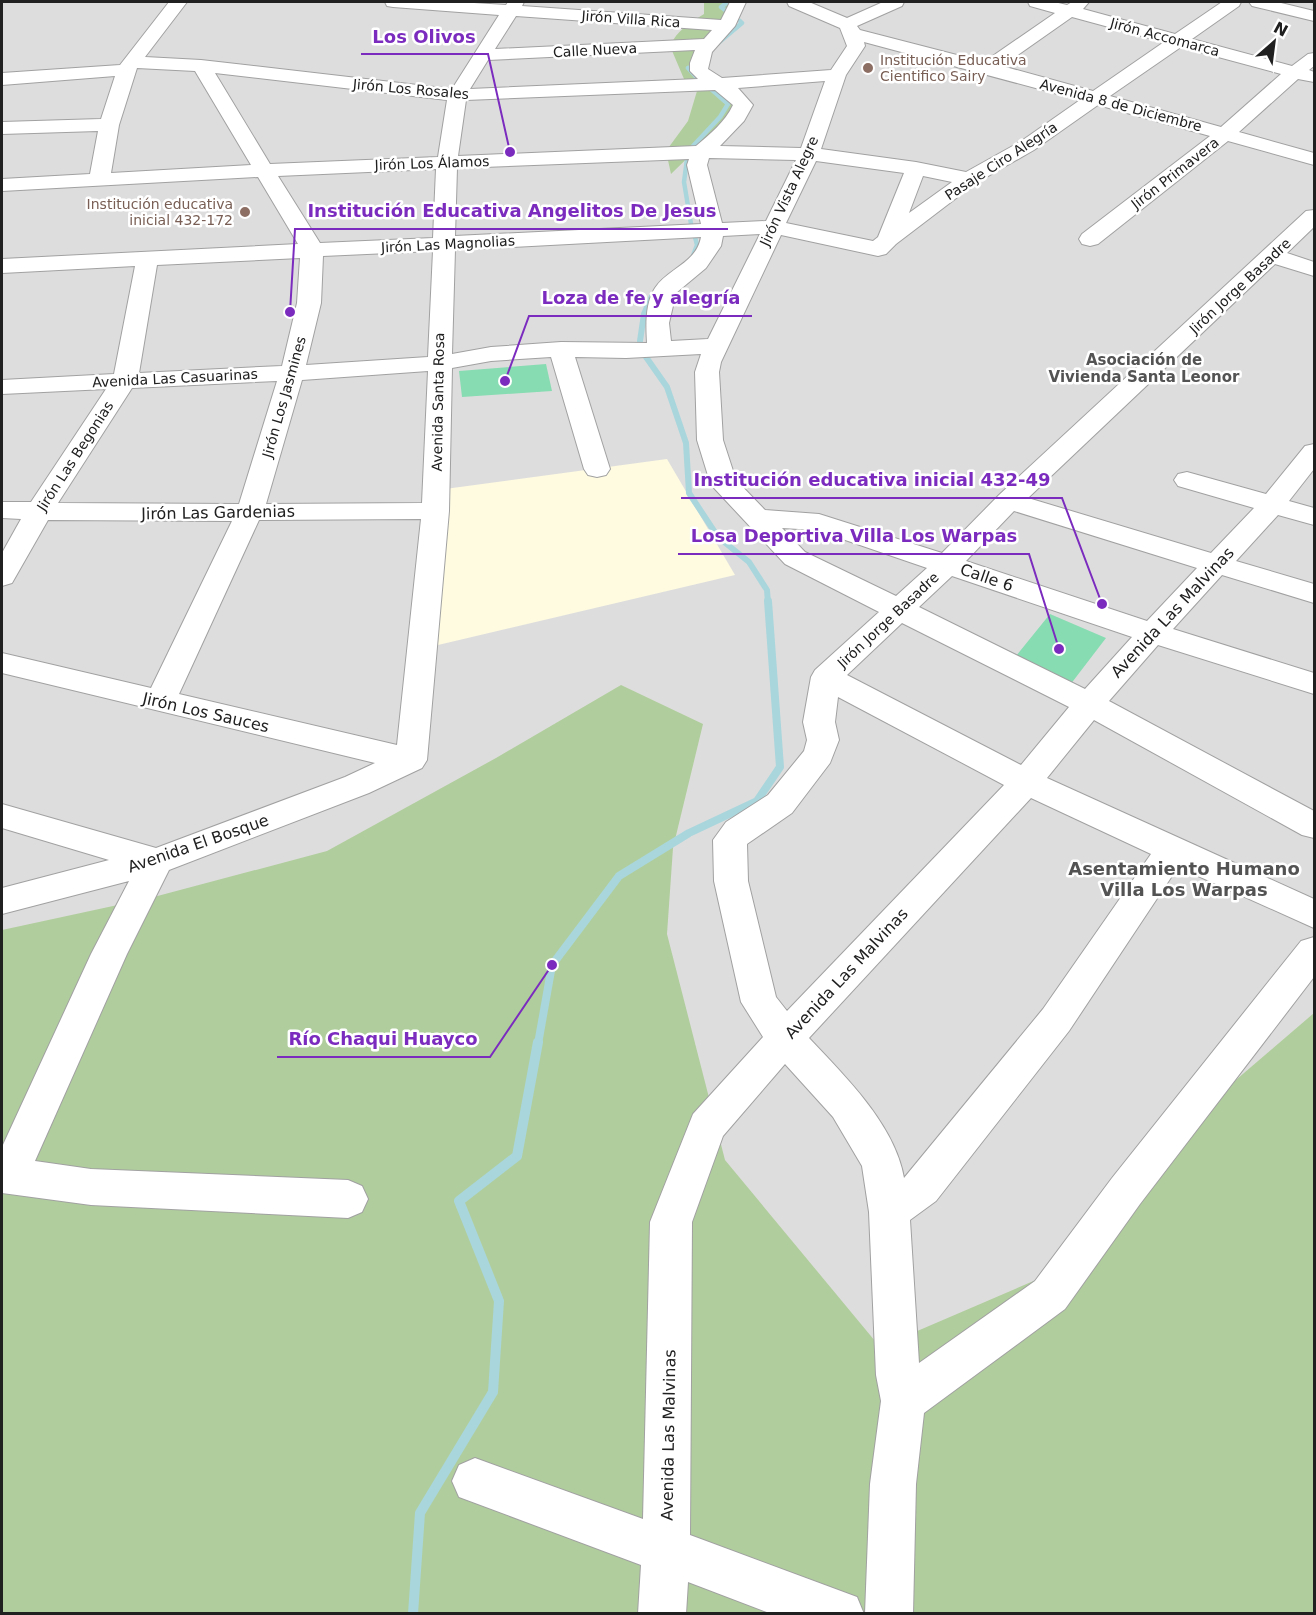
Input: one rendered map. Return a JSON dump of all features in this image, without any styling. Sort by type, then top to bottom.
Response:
[{"type":"street","points":[[99,181],[109,125],[128,66],[171,2]]},
{"type":"street","name":"Jirón Villa Rica","points":[[393,2],[513,6],[726,26]]},
{"type":"street","points":[[660,348],[657,323],[665,290],[698,263],[710,246],[713,229],[697,165],[701,152],[737,117],[742,105],[737,95],[716,84],[699,71],[698,62],[709,44],[726,26],[738,2]]},
{"type":"street","name":"Avenida 8 de Diciembre","points":[[795,2],[852,35],[1077,109],[1314,159]]},
{"type":"street","points":[[852,35],[896,2]]},
{"type":"street","name":"Jirón Accomarca","points":[[1036,2],[1076,6],[1178,40],[1314,78]]},
{"type":"street","name":"Pasaje Ciro Alegría","points":[[888,239],[969,178],[1027,146],[1233,2]]},
{"type":"street","points":[[1258,2],[1314,16]]},
{"type":"street","name":"Avenida Santa Rosa","points":[[411,760],[435,511],[447,162],[457,95],[513,6]]},
{"type":"street","points":[[987,68],[1076,6]]},
{"type":"street","name":"Avenida 8 de Diciembre","points":[[852,35],[987,68],[1094,99],[1314,173]]},
{"type":"street","name":"Jirón Vista Alegre","points":[[852,35],[809,154],[716,346],[707,372],[710,440],[723,482],[760,518],[795,558],[900,608],[1089,704],[1314,826]]},
{"type":"street","name":"Calle Nueva","points":[[482,55],[709,44]]},
{"type":"street","name":"Jirón Primavera","points":[[1089,239],[1218,139],[1314,58]]},
{"type":"street","name":"Jirón Los Rosales","points":[[2,79],[128,66],[201,66],[457,95],[716,84],[837,75]]},
{"type":"street","points":[[201,66],[312,249]]},
{"type":"street","points":[[2,128],[109,125]]},
{"type":"street","name":"Jirón Los Álamos","points":[[2,185],[266,170],[701,152],[809,154],[916,168],[969,178]]},
{"type":"street","points":[[888,239],[916,168]]},
{"type":"street","name":"Jirón Jorge Basadre","points":[[826,677],[948,564],[1009,501],[1314,216]]},
{"type":"street","name":"Jirón Las Magnolias","points":[[2,266],[773,227],[878,249],[888,239]]},
{"type":"street","name":"Jirón Los Jasmines","points":[[160,701],[250,511],[294,366],[309,303],[312,249]]},
{"type":"street","points":[[1272,256],[1314,269]]},
{"type":"street","name":"Jirón Las Begonias","points":[[2,577],[39,511],[126,372],[147,259]]},
{"type":"street","name":"Avenida Las Casuarinas","points":[[2,373],[126,372],[294,366],[561,349],[626,351],[716,346]]},
{"type":"street","points":[[561,349],[597,469]]},
{"type":"street","name":"Avenida Las Casuarinas","points":[[2,387],[126,372]]},
{"type":"street","name":"Avenida Las Malvinas","points":[[663,1614],[671,1222],[707,1126],[785,1038],[1026,782],[1089,704],[1272,505],[1314,452]]},
{"type":"street","points":[[1187,480],[1314,517]]},
{"type":"street","points":[[1009,501],[1314,594]]},
{"type":"street","name":"Jirón Las Gardenias","points":[[2,510],[109,513],[435,511]]},
{"type":"street","name":"Calle 6","points":[[760,518],[819,522],[1152,633],[1314,684]]},
{"type":"street","name":"Jirón Los Sauces","points":[[2,663],[411,760]]},
{"type":"street","points":[[889,1614],[893,1484],[903,1401],[898,1376],[889,1212],[881,1162],[847,1105],[785,1038],[759,1002],[731,881],[729,855],[730,840],[738,831],[780,804],[819,756],[823,740],[819,722],[826,677],[1026,782],[1314,914]]},
{"type":"street","name":"Avenida El Bosque","points":[[2,901],[157,861],[357,785],[411,760]]},
{"type":"street","points":[[2,816],[157,861],[109,954],[5,1176],[91,1187],[348,1199]]},
{"type":"street","points":[[889,1212],[922,1188],[1056,1020],[1172,849]]},
{"type":"street","points":[[903,1401],[1050,1295],[1126,1191],[1314,951]]},
{"type":"street","points":[[475,1481],[840,1614]]},
{"type":"shaded area","points":[[2,2],[1314,2],[1314,1613],[2,1212]]},
{"type":"shaded area","points":[[667,459],[735,575],[438,645],[445,489]]},
{"type":"green space","points":[[704,2],[738,2],[736,13],[701,63],[739,108],[671,174],[666,151],[688,121],[697,91],[684,79],[670,46],[680,31],[704,14]]},
{"type":"green space","points":[[546,364],[552,391],[462,397],[459,371]]},
{"type":"green space","points":[[1050,614],[1106,638],[1070,685],[1012,661]]},
{"type":"green space","points":[[621,685],[703,724],[673,848],[667,934],[725,1160],[880,1347],[1052,1273],[1181,1127],[1314,1013],[1314,1613],[2,1613],[2,930],[150,898],[327,851],[496,758]]},
{"type":"waterway","points":[[725,10],[721,7],[728,2]]},
{"type":"waterway","points":[[717,44],[742,23],[740,21]]},
{"type":"waterway","points":[[688,68],[700,81]]},
{"type":"waterway","points":[[693,146],[720,117],[728,104],[711,89]]},
{"type":"waterway","points":[[687,159],[684,182],[691,224]]},
{"type":"waterway","points":[[691,261],[697,245],[695,237]]},
{"type":"waterway","points":[[640,341],[644,314],[652,296]]},
{"type":"waterway","points":[[646,357],[667,387],[686,443],[689,493],[718,537],[749,562],[767,590],[768,603]]},
{"type":"waterway","points":[[538,1044],[552,965],[619,876],[689,833],[757,801],[780,767],[768,601]]},
{"type":"waterway","points":[[413,1614],[420,1513],[493,1392],[499,1301],[459,1201],[517,1156],[538,1042]]},
{"type":"place","name":"Institución Educativa Cientifico Sairy","points":[[868,68]]},
{"type":"place","name":"Los Olivos","points":[[510,152]]},
{"type":"place","name":"Institución educativa inicial 432-172","points":[[245,212]]},
{"type":"place","name":"Institución Educativa Angelitos De Jesus","points":[[290,312]]},
{"type":"place","name":"Loza de fe y alegría","points":[[505,381]]},
{"type":"place","name":"Institución educativa inicial 432-49","points":[[1102,604]]},
{"type":"place","name":"Losa Deportiva Villa Los Warpas","points":[[1059,649]]},
{"type":"place","name":"Río Chaqui Huayco","points":[[552,965]]},
{"type":"district","name":"Asociación de Vivienda Santa Leonor","points":[[1144,368]]},
{"type":"district","name":"Asentamiento Humano Villa Los Warpas","points":[[1184,879]]}]
